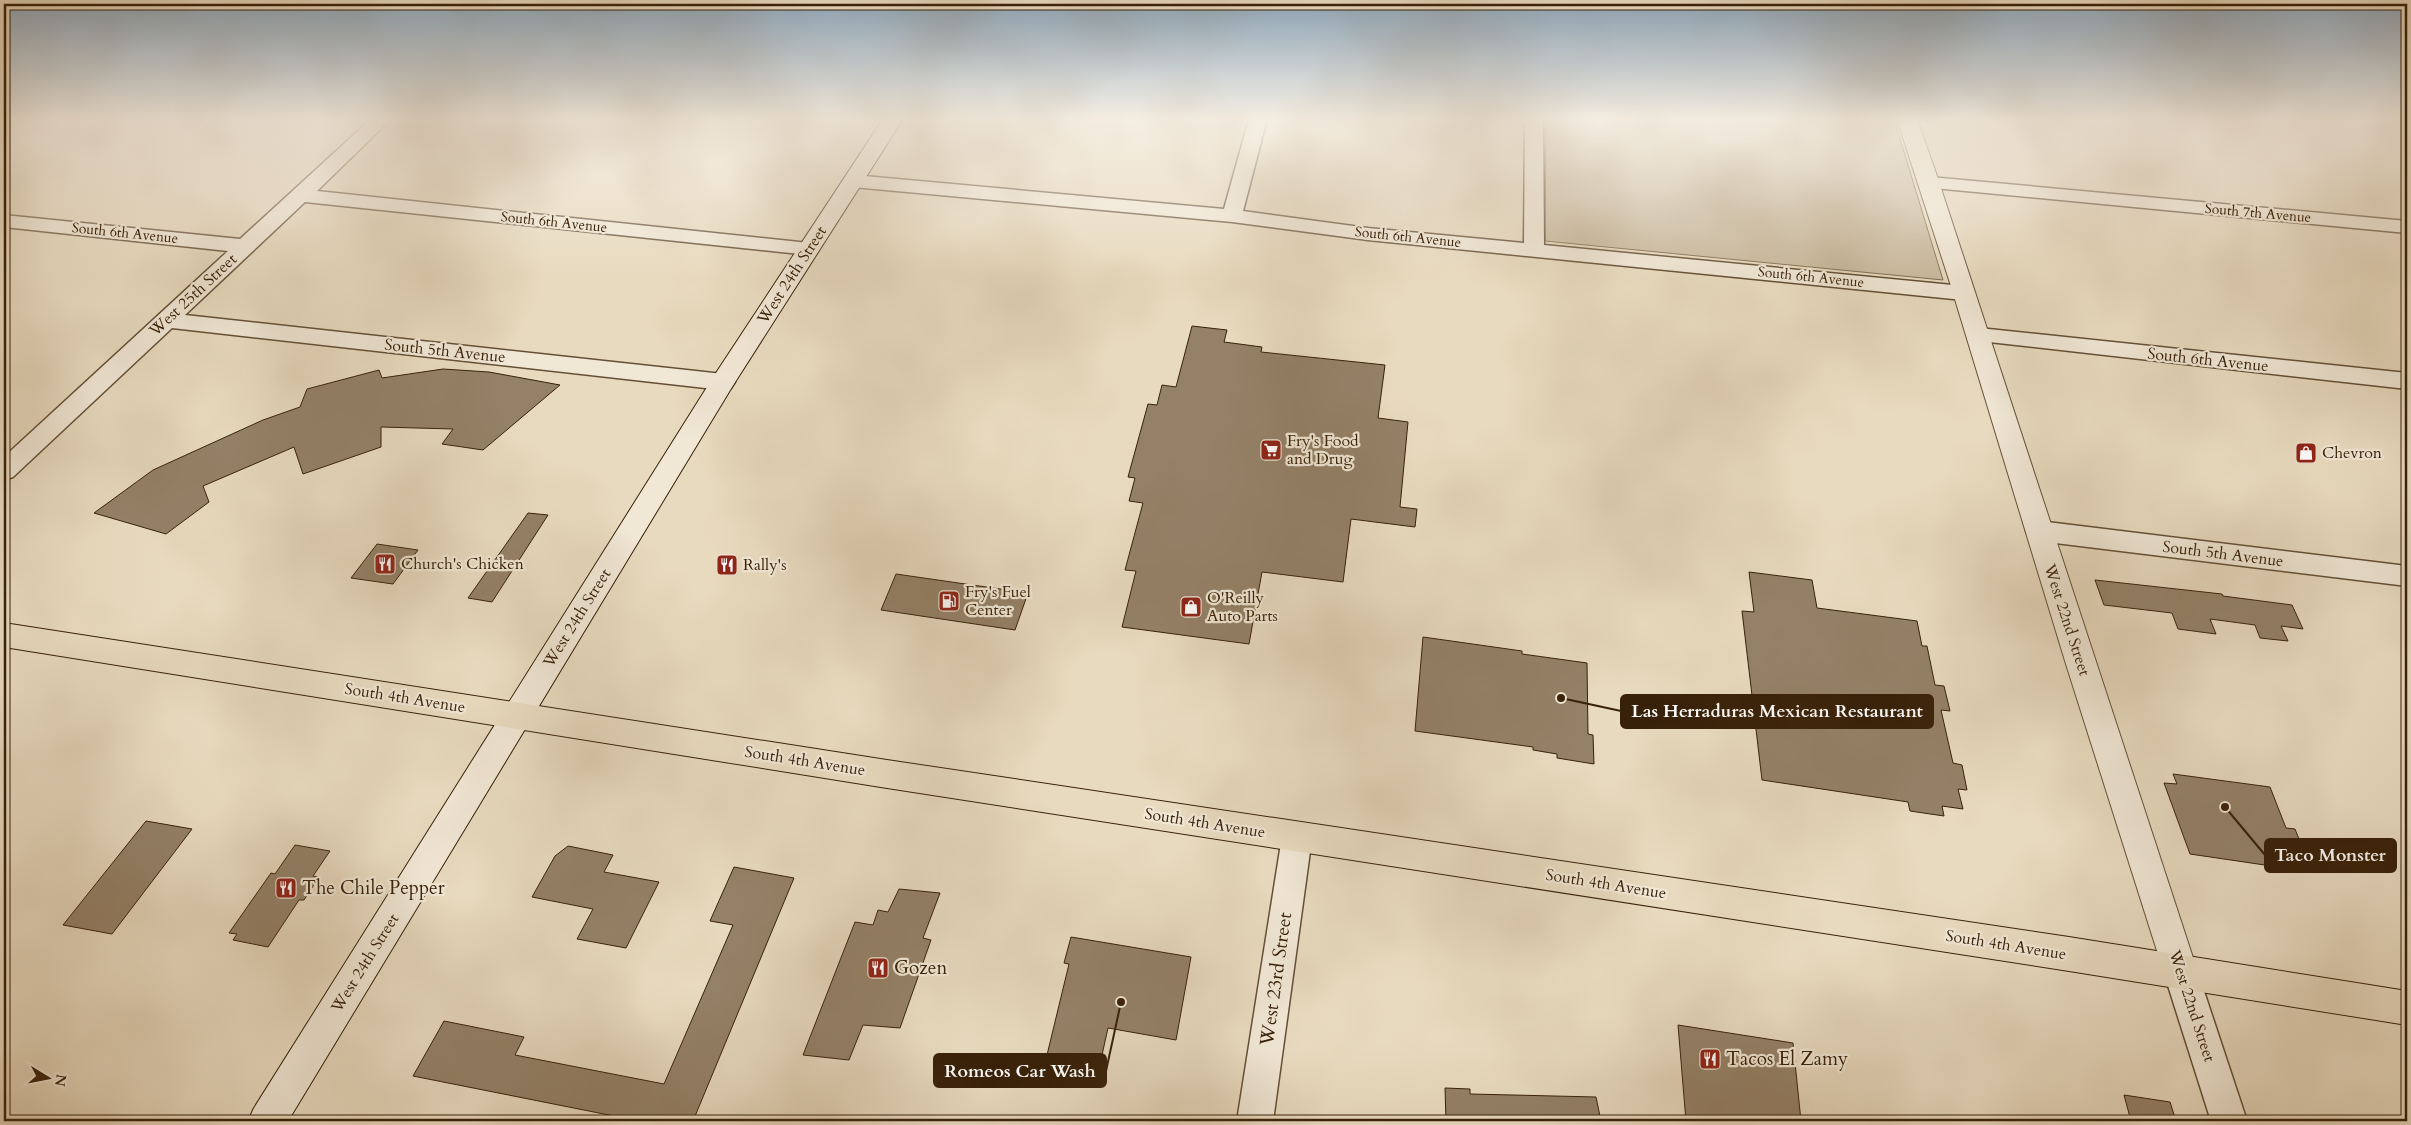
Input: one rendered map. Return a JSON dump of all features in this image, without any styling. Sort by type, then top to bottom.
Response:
[{"type":"main road","name":"West 24th Street","points":[[267,1121],[723,382],[859,172]]},
{"type":"main road","name":"West 22nd Street","points":[[1926,172],[1963,293],[1979,335],[2039,531],[2181,973]]},
{"type":"main road","name":"South 4th Avenue","points":[[4,636],[2407,1008]]},
{"type":"street","name":"West 25th Street","points":[[4,471],[168,320],[325,172]]},
{"type":"street","points":[[1232,216],[1244,172]]},
{"type":"street","points":[[1534,172],[1534,250]]},
{"type":"street","name":"South 6th Avenue","points":[[853,181],[1232,216],[1368,234],[1963,293]]},
{"type":"street","name":"South 7th Avenue","points":[[1930,183],[2407,227]]},
{"type":"street","name":"South 6th Avenue","points":[[299,195],[809,249]]},
{"type":"street","name":"South 6th Avenue","points":[[4,221],[245,246]]},
{"type":"street","name":"South 5th Avenue","points":[[168,320],[723,382]]},
{"type":"street","name":"South 6th Avenue","points":[[1979,335],[2407,381]]},
{"type":"street","name":"South 5th Avenue","points":[[2039,531],[2407,576]]},
{"type":"street","name":"West 23rd Street","points":[[1256,1121],[1297,837]]},
{"type":"street","name":"West 22nd Street","points":[[2181,973],[2229,1121]]},
{"type":"shaded area","points":[[1546,172],[1910,172],[1943,280],[1545,241]]},
{"type":"building","name":"Fry's Food and Drug","points":[[1192,326],[1227,330],[1224,342],[1262,347],[1261,352],[1385,365],[1378,418],[1408,422],[1400,507],[1417,509],[1415,527],[1351,519],[1343,582],[1262,572],[1249,644],[1122,627],[1136,571],[1125,570],[1143,503],[1129,501],[1135,478],[1128,477],[1148,404],[1157,405],[1162,385],[1176,387]]},
{"type":"building","points":[[443,369],[489,372],[560,385],[483,450],[442,444],[453,429],[381,427],[381,447],[303,474],[294,447],[203,486],[209,502],[166,534],[94,513],[153,470],[263,420],[300,407],[307,389],[379,370],[382,378]]},
{"type":"building","points":[[528,513],[548,515],[492,602],[468,598]]},
{"type":"building","name":"Church's Chicken","points":[[377,544],[418,550],[393,584],[351,578]]},
{"type":"building","points":[[1749,572],[1812,580],[1817,608],[1917,621],[1922,646],[1927,646],[1935,685],[1944,686],[1950,711],[1941,710],[1953,763],[1962,765],[1967,790],[1958,789],[1963,809],[1942,806],[1944,816],[1910,811],[1908,802],[1762,780],[1742,611],[1754,612]]},
{"type":"building","points":[[896,574],[1028,593],[1015,630],[881,610]]},
{"type":"building","points":[[2095,580],[2222,594],[2223,596],[2292,605],[2303,629],[2281,626],[2288,641],[2260,638],[2255,625],[2210,619],[2216,634],[2178,629],[2172,613],[2104,605]]},
{"type":"building","points":[[1423,637],[1522,651],[1522,654],[1587,663],[1588,734],[1593,735],[1594,764],[1557,758],[1557,754],[1533,750],[1533,747],[1415,731]]},
{"type":"building","points":[[2173,774],[2270,787],[2286,828],[2295,829],[2312,872],[2190,854],[2164,783],[2177,784]]},
{"type":"building","points":[[146,821],[192,829],[112,934],[63,925]]},
{"type":"building","name":"The Chile Pepper","points":[[295,845],[330,851],[313,876],[319,877],[304,900],[299,900],[268,947],[233,940],[237,934],[229,933],[271,873],[275,874]]},
{"type":"building","points":[[568,846],[613,855],[604,872],[659,882],[626,948],[577,939],[593,909],[532,897],[555,856]]},
{"type":"building","points":[[734,867],[794,878],[693,1121],[639,1121],[413,1076],[444,1021],[524,1037],[515,1055],[664,1084],[733,925],[710,921]]},
{"type":"building","points":[[899,889],[940,893],[923,938],[931,940],[900,1028],[863,1025],[849,1060],[803,1055],[855,922],[873,925],[878,910],[888,912]]},
{"type":"building","points":[[1071,937],[1191,957],[1176,1040],[1108,1028],[1100,1064],[1047,1055],[1069,964],[1064,963]]},
{"type":"building","points":[[1678,1025],[1793,1043],[1801,1121],[1751,1121],[1713,1117],[1713,1121],[1686,1121]]},
{"type":"building","points":[[1445,1088],[1470,1089],[1470,1094],[1596,1097],[1601,1121],[1446,1121]]},
{"type":"building","points":[[2124,1095],[2170,1102],[2176,1121],[2131,1121]]},
{"type":"place","name":"Fry's Food and Drug","points":[[1271,450]]},
{"type":"place","name":"Chevron","points":[[2306,453]]},
{"type":"place","name":"Church's Chicken","points":[[385,564]]},
{"type":"place","name":"Rally's","points":[[727,565]]},
{"type":"place","name":"Fry's Fuel Center","points":[[949,601]]},
{"type":"place","name":"O'Reilly Auto Parts","points":[[1191,607]]},
{"type":"place","name":"Las Herraduras Mexican Restaurant","points":[[1561,698]]},
{"type":"place","name":"Taco Monster","points":[[2225,807]]},
{"type":"place","name":"The Chile Pepper","points":[[286,888]]},
{"type":"place","name":"Gozen","points":[[878,968]]},
{"type":"place","name":"Romeos Car Wash","points":[[1121,1002]]},
{"type":"place","name":"Tacos El Zamy","points":[[1710,1059]]}]
